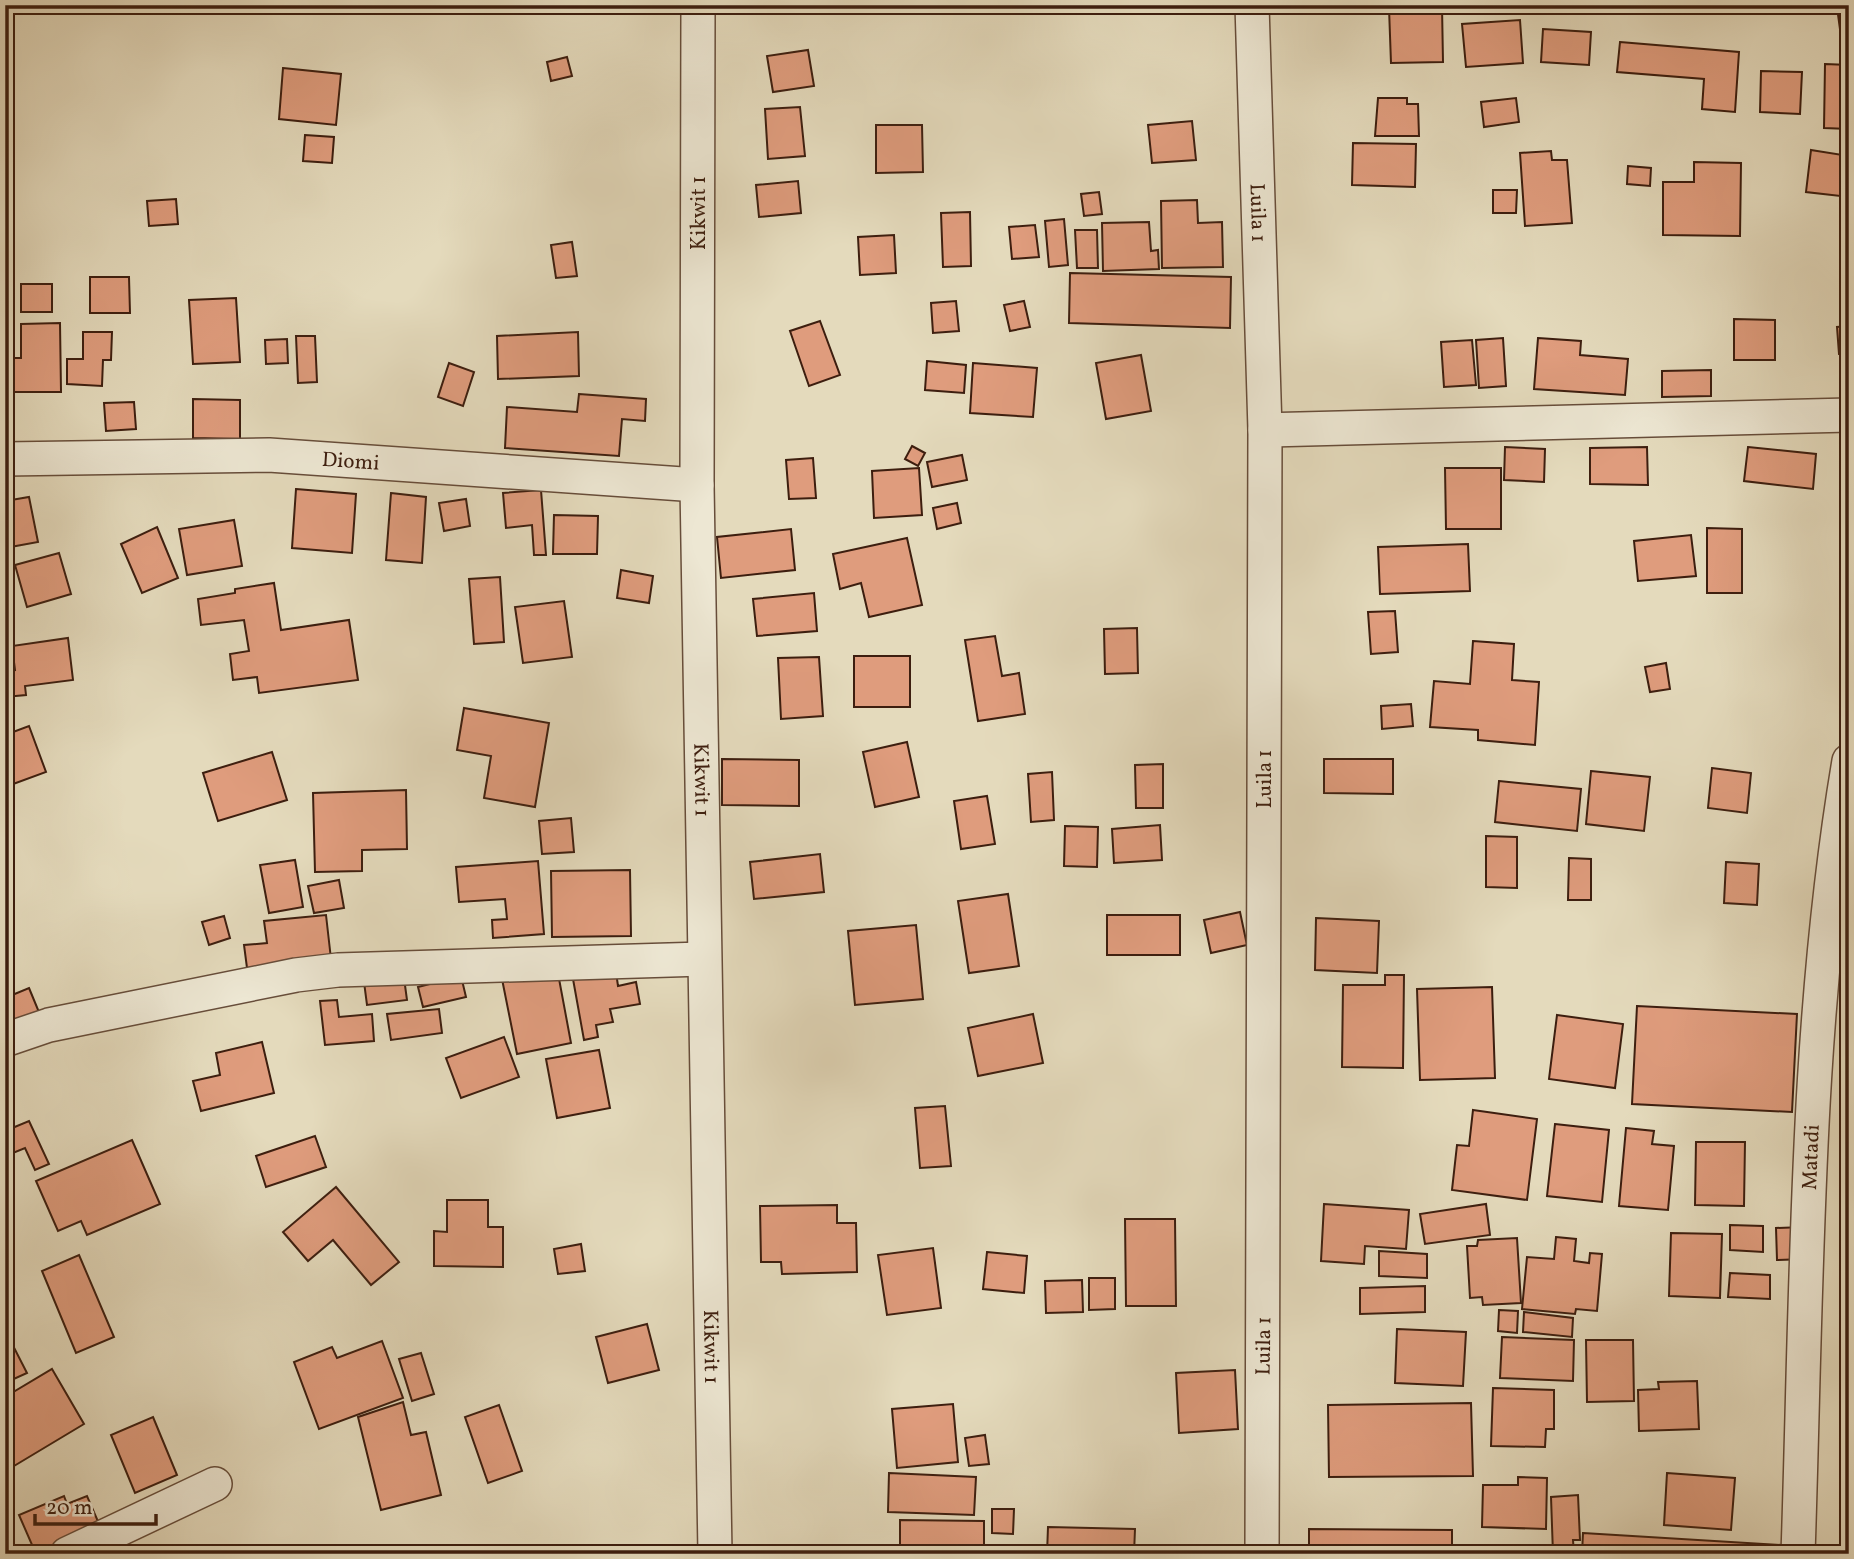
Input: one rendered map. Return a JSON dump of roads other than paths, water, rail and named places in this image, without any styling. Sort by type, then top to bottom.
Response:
[{"type":"street","name":"Kikwit 1","points":[[698,5],[696,485],[715,1554]]},
{"type":"street","name":"Luila 1","points":[[1252,5],[1265,430],[1262,1554]]},
{"type":"street","points":[[1265,430],[1849,415]]},
{"type":"street","name":"Diomi","points":[[5,458],[269,455],[696,485]]},
{"type":"street","name":"Matadi","points":[[1798,1554],[1814,1076],[1832,861],[1849,761]]},
{"type":"street","points":[[5,1040],[49,1025],[296,975],[338,970],[704,959]]},
{"type":"street","points":[[68,1554],[215,1484]]}]
